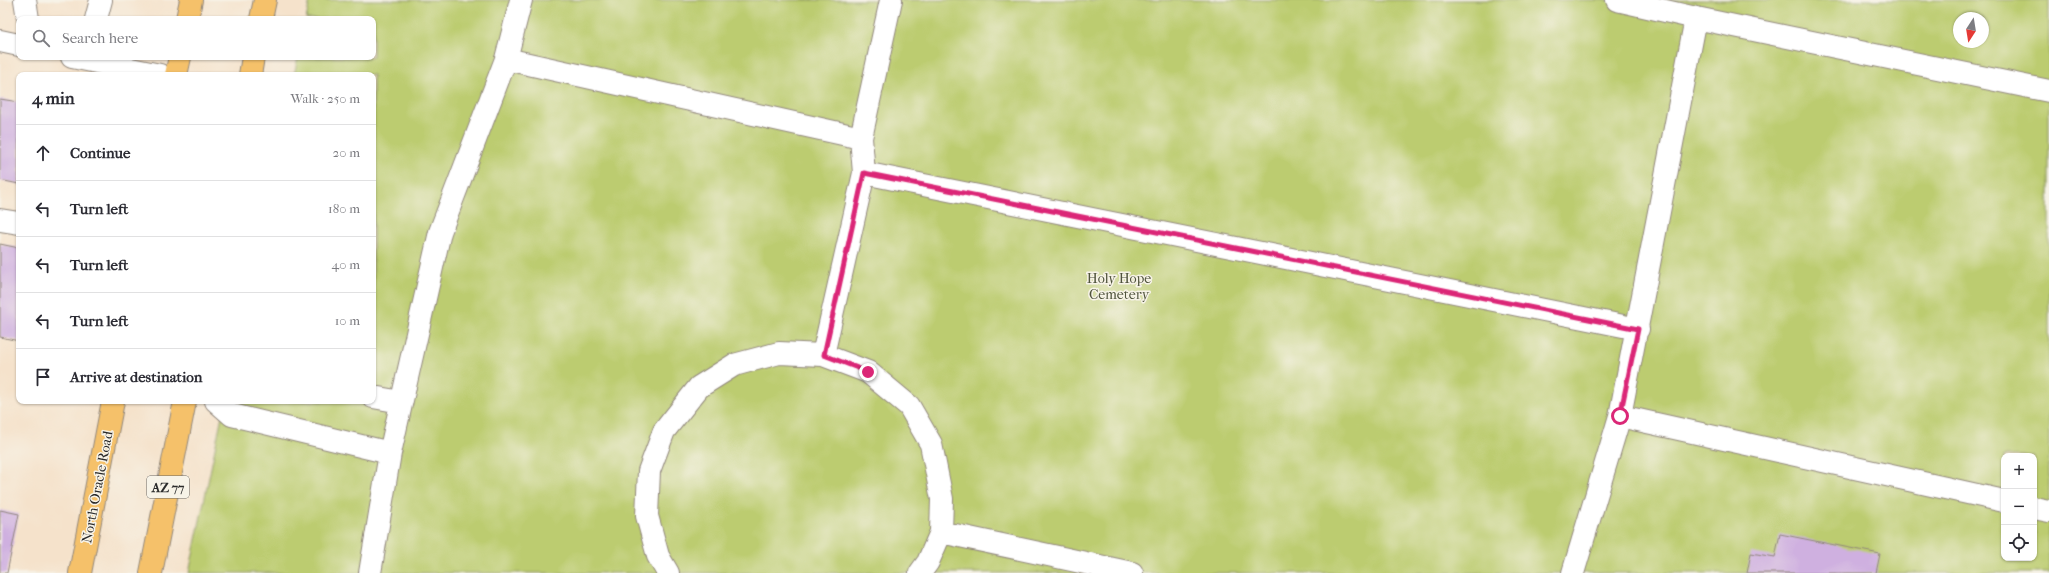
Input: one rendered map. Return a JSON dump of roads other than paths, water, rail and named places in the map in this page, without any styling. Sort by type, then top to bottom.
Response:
[{"type":"highway","points":[[188,16],[191,0]]},
{"type":"highway","points":[[262,16],[265,0]]},
{"type":"highway","points":[[177,72],[179,60]]},
{"type":"highway","points":[[250,72],[252,60]]},
{"type":"highway","name":"North Oracle Road","points":[[80,573],[112,404]]},
{"type":"highway","name":"AZ 77","points":[[152,573],[184,404]]},
{"type":"street","points":[[25,0],[28,16]]},
{"type":"street","points":[[97,16],[101,0]]},
{"type":"street","points":[[370,573],[390,453],[440,232],[506,58],[521,0]]},
{"type":"street","points":[[824,355],[864,173],[861,138],[891,0]]},
{"type":"street","points":[[1617,0],[1696,18],[2049,91]]},
{"type":"street","points":[[1573,573],[1620,416],[1638,329],[1696,18]]},
{"type":"street","points":[[0,41],[16,44]]},
{"type":"street","points":[[506,58],[861,138]]},
{"type":"street","points":[[82,62],[142,72]]},
{"type":"street","points":[[864,173],[1638,329]]},
{"type":"street","points":[[0,220],[16,223]]},
{"type":"street","points":[[668,573],[658,556],[647,516],[649,471],[664,431],[699,386],[734,365],[779,353],[824,355],[868,372],[909,406],[931,444],[942,499],[941,532],[928,562],[920,573]]},
{"type":"street","points":[[376,398],[401,402]]},
{"type":"street","points":[[219,404],[232,415],[390,453]]},
{"type":"street","points":[[1620,416],[2001,500]]},
{"type":"street","points":[[2037,509],[2049,511]]},
{"type":"street","points":[[941,532],[1132,573]]},
{"type":"park label","name":"Holy Hope Cemetery","points":[[1119,286]]}]
